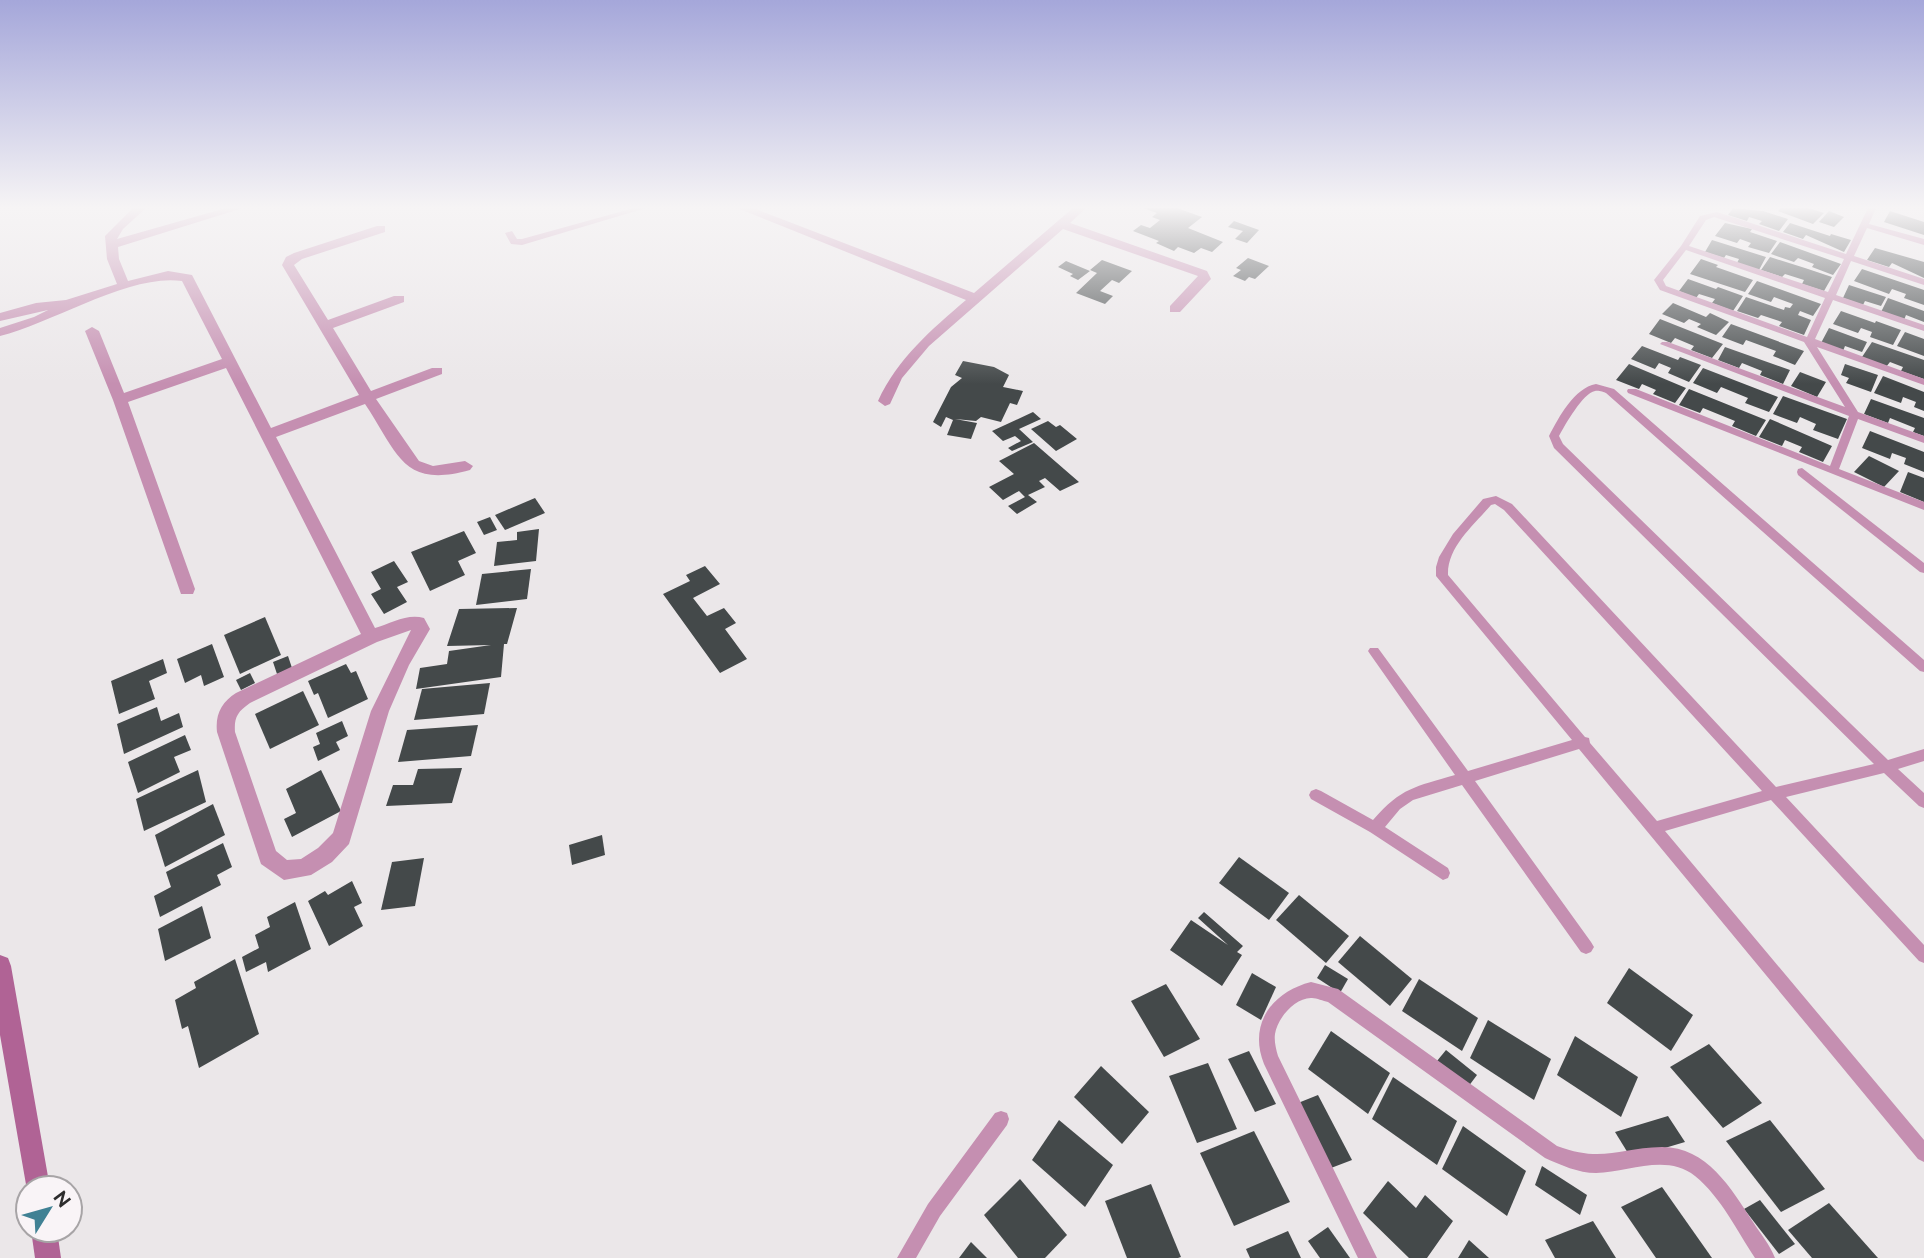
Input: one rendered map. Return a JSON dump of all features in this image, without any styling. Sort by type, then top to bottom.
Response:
[{"type":"street","points":[[116,267],[124,286]]},
{"type":"street","points":[[291,267],[368,398],[414,465],[423,471],[435,472],[465,466]]},
{"type":"street","points":[[894,267],[974,298]]},
{"type":"street","points":[[885,401],[907,361],[1011,267]]},
{"type":"street","points":[[1175,309],[1205,279],[1203,274],[1182,267]]},
{"type":"street","points":[[0,332],[39,320],[68,304],[124,286],[167,275],[187,278],[371,636]]},
{"type":"street","points":[[324,326],[399,299]]},
{"type":"street","points":[[0,317],[44,305],[68,304]]},
{"type":"street","points":[[92,331],[120,400],[187,589]]},
{"type":"street","points":[[120,400],[231,361]]},
{"type":"street","points":[[268,435],[437,371]]},
{"type":"street","points":[[410,623],[418,624],[421,629],[401,663],[380,711],[342,838],[312,864],[284,870],[268,858],[226,733],[225,718],[243,698],[371,636],[410,623]]},
{"type":"street","points":[[0,966],[35,1174]]},
{"type":"lane","points":[[1668,267],[1658,280],[1663,288],[1924,382]]},
{"type":"lane","points":[[1741,267],[1924,328]]},
{"type":"lane","points":[[1809,342],[1846,267]]},
{"type":"lane","points":[[1877,267],[1924,282]]},
{"type":"lane","points":[[1809,342],[1855,415]]},
{"type":"lane","points":[[1665,344],[1924,440]]},
{"type":"lane","points":[[1924,667],[1610,391],[1598,387],[1589,389],[1558,427],[1554,436],[1558,446],[1924,802]]},
{"type":"lane","points":[[1632,391],[1924,506]]},
{"type":"lane","points":[[1833,471],[1855,415]]},
{"type":"lane","points":[[1802,472],[1923,567]]},
{"type":"lane","points":[[1924,956],[1508,507],[1496,500],[1487,502],[1445,553],[1439,566],[1442,576],[1584,742],[1924,1153]]},
{"type":"lane","points":[[1374,651],[1467,777],[1586,947]]},
{"type":"lane","points":[[1375,828],[1395,805],[1409,795],[1584,742]]},
{"type":"lane","points":[[1654,828],[1924,755]]},
{"type":"lane","points":[[1315,795],[1375,828],[1443,873]]},
{"type":"lane","points":[[1368,1258],[1270,1058],[1266,1037],[1271,1018],[1296,994],[1311,990],[1332,995],[1551,1152],[1573,1162],[1598,1164],[1665,1154],[1683,1159],[1701,1169],[1766,1258]]},
{"type":"lane","points":[[906,1258],[933,1210],[1001,1119]]},
{"type":"building","points":[[1058,267],[1080,267],[1090,271],[1078,280],[1070,276],[1073,274]]},
{"type":"building","points":[[1094,267],[1120,267],[1132,271],[1119,283],[1112,280],[1100,291],[1113,296],[1105,304],[1076,293],[1097,273],[1090,270]]},
{"type":"building","points":[[1268,267],[1255,279],[1249,277],[1245,281],[1233,276],[1241,270],[1236,268]]},
{"type":"building","points":[[1695,267],[1716,267],[1753,280],[1745,292],[1690,274]]},
{"type":"building","points":[[1763,267],[1800,267],[1832,277],[1824,291],[1802,284],[1804,280],[1761,270]]},
{"type":"building","points":[[1812,267],[1839,267],[1833,275]]},
{"type":"building","points":[[1900,267],[1924,267],[1924,278]]},
{"type":"building","points":[[1862,269],[1924,290],[1924,305],[1904,298],[1906,294],[1892,289],[1889,294],[1854,281]]},
{"type":"building","points":[[1688,279],[1743,296],[1733,311],[1712,303],[1715,299],[1699,294],[1696,298],[1679,291]]},
{"type":"building","points":[[1757,281],[1821,304],[1813,316],[1800,311],[1798,315],[1811,320],[1804,335],[1779,326],[1782,322],[1737,311],[1746,297],[1784,310],[1793,304],[1774,297],[1771,302],[1748,294]]},
{"type":"building","points":[[1849,285],[1886,297],[1881,306],[1865,301],[1863,305],[1843,298]]},
{"type":"building","points":[[1888,298],[1924,311],[1924,322],[1906,315],[1904,320],[1881,312]]},
{"type":"building","points":[[1673,303],[1706,317],[1710,313],[1729,322],[1716,335],[1697,327],[1701,324],[1689,319],[1684,323],[1662,314]]},
{"type":"building","points":[[1841,311],[1901,330],[1893,345],[1870,337],[1872,332],[1861,328],[1858,333],[1833,324]]},
{"type":"building","points":[[1660,319],[1723,344],[1712,358],[1691,350],[1694,346],[1675,338],[1671,343],[1649,334]]},
{"type":"building","points":[[1731,324],[1804,351],[1795,365],[1773,356],[1776,351],[1746,340],[1743,345],[1722,337]]},
{"type":"building","points":[[1829,328],[1867,342],[1862,352],[1845,346],[1843,351],[1821,343]]},
{"type":"building","points":[[1905,332],[1924,339],[1924,356],[1897,346]]},
{"type":"building","points":[[1872,342],[1924,360],[1924,379],[1901,371],[1903,367],[1890,362],[1886,367],[1862,357]]},
{"type":"building","points":[[1642,346],[1678,360],[1680,357],[1701,365],[1689,382],[1668,373],[1671,368],[1659,363],[1655,369],[1631,359]]},
{"type":"building","points":[[1725,347],[1790,370],[1783,384],[1760,375],[1762,371],[1742,363],[1739,368],[1718,360]]},
{"type":"building","points":[[963,361],[994,367],[1009,375],[1003,387],[1023,391],[1017,405],[1010,403],[1001,422],[981,417],[976,421],[955,419],[977,423],[971,439],[947,435],[953,420],[946,417],[941,427],[933,422],[951,387],[962,378],[955,375]]},
{"type":"building","points":[[1629,364],[1686,388],[1675,403],[1653,394],[1656,390],[1642,384],[1639,389],[1616,380]]},
{"type":"building","points":[[1845,364],[1878,375],[1871,392],[1846,383],[1849,378],[1841,375]]},
{"type":"building","points":[[1703,368],[1778,397],[1769,412],[1745,403],[1748,398],[1721,387],[1717,393],[1693,383]]},
{"type":"building","points":[[1800,372],[1826,382],[1817,397],[1791,386]]},
{"type":"building","points":[[1883,376],[1924,392],[1924,411],[1914,407],[1916,402],[1903,397],[1901,403],[1874,393]]},
{"type":"building","points":[[1689,389],[1766,420],[1756,436],[1732,426],[1735,421],[1703,408],[1700,413],[1679,405]]},
{"type":"building","points":[[1783,396],[1847,419],[1838,439],[1813,430],[1816,424],[1800,417],[1797,423],[1773,414]]},
{"type":"building","points":[[1871,399],[1924,418],[1924,436],[1913,432],[1915,428],[1890,418],[1888,423],[1864,414]]},
{"type":"building","points":[[1033,412],[1041,419],[1019,429],[1033,442],[1012,451],[1008,448],[1021,441],[1015,436],[1003,441],[992,431]]},
{"type":"building","points":[[1770,419],[1832,446],[1823,462],[1799,452],[1802,447],[1785,440],[1782,446],[1759,437]]},
{"type":"building","points":[[1048,421],[1056,427],[1060,425],[1077,439],[1056,451],[1031,429]]},
{"type":"building","points":[[1870,431],[1924,452],[1924,472],[1904,464],[1906,458],[1892,453],[1890,459],[1862,448]]},
{"type":"building","points":[[1034,443],[1079,482],[1060,491],[1045,478],[1039,481],[1045,487],[1028,495],[1037,502],[1017,514],[1008,506],[1025,497],[1019,491],[1003,500],[989,487],[1014,474],[999,461]]},
{"type":"building","points":[[1869,456],[1899,471],[1884,487],[1854,472]]},
{"type":"building","points":[[1908,472],[1924,478],[1924,502],[1900,492]]},
{"type":"building","points":[[535,498],[545,513],[505,530],[495,515]]},
{"type":"building","points":[[490,517],[497,530],[484,535],[477,522]]},
{"type":"building","points":[[539,529],[536,561],[494,566],[497,542],[517,540],[517,532]]},
{"type":"building","points":[[464,531],[476,553],[458,561],[465,575],[430,591],[411,552]]},
{"type":"building","points":[[394,561],[408,582],[397,587],[407,602],[384,614],[371,594],[381,589],[371,572]]},
{"type":"building","points":[[705,566],[720,584],[693,598],[707,616],[724,608],[736,623],[725,629],[747,659],[720,673],[663,594],[690,581],[686,575]]},
{"type":"building","points":[[531,569],[527,599],[476,605],[482,574]]},
{"type":"building","points":[[517,608],[507,644],[504,644],[501,677],[416,689],[420,668],[447,664],[449,651],[491,645],[447,646],[459,609]]},
{"type":"building","points":[[265,617],[281,655],[240,674],[224,635]]},
{"type":"building","points":[[212,644],[224,677],[204,686],[201,675],[185,683],[177,659]]},
{"type":"building","points":[[288,656],[292,668],[277,674],[273,662]]},
{"type":"building","points":[[163,659],[167,673],[149,681],[155,699],[119,714],[111,681]]},
{"type":"building","points":[[346,664],[351,673],[356,671],[368,699],[328,718],[318,693],[314,695],[308,681]]},
{"type":"building","points":[[250,673],[255,683],[241,690],[236,680]]},
{"type":"building","points":[[490,683],[484,714],[414,720],[422,689]]},
{"type":"building","points":[[303,691],[319,725],[270,749],[255,714]]},
{"type":"building","points":[[157,707],[161,721],[179,713],[183,727],[124,754],[117,724]]},
{"type":"building","points":[[342,721],[348,736],[336,742],[340,750],[318,761],[313,747],[320,744],[316,733]]},
{"type":"building","points":[[478,725],[471,756],[398,762],[407,730]]},
{"type":"building","points":[[185,735],[191,750],[174,757],[180,772],[138,793],[128,762]]},
{"type":"building","points":[[462,768],[452,803],[386,806],[393,785],[413,785],[418,769]]},
{"type":"building","points":[[198,770],[206,802],[144,831],[136,799]]},
{"type":"building","points":[[321,770],[341,811],[292,837],[284,819],[296,813],[286,789]]},
{"type":"building","points":[[213,804],[225,835],[165,867],[155,835]]},
{"type":"building","points":[[602,835],[605,855],[572,865],[569,845]]},
{"type":"building","points":[[223,843],[232,867],[217,875],[221,885],[160,917],[154,896],[171,887],[166,872]]},
{"type":"building","points":[[1239,857],[1289,893],[1269,920],[1219,883]]},
{"type":"building","points":[[424,858],[415,906],[381,910],[392,862]]},
{"type":"building","points":[[352,881],[362,903],[354,907],[363,926],[329,946],[308,901],[325,891],[328,895]]},
{"type":"building","points":[[1299,895],[1349,936],[1326,963],[1276,920]]},
{"type":"building","points":[[295,902],[311,949],[268,972],[266,962],[246,972],[242,957],[259,948],[255,935],[270,927],[267,917]]},
{"type":"building","points":[[202,906],[211,938],[165,961],[158,929]]},
{"type":"building","points":[[1204,912],[1243,946],[1237,952],[1242,955],[1222,986],[1170,950],[1191,920],[1228,945],[1198,918]]},
{"type":"building","points":[[1360,936],[1412,979],[1390,1006],[1338,962]]},
{"type":"building","points":[[235,959],[259,1034],[199,1068],[188,1026],[182,1029],[175,1000],[196,988],[194,982]]},
{"type":"building","points":[[1325,965],[1348,979],[1340,993],[1317,978]]},
{"type":"building","points":[[1629,968],[1693,1015],[1671,1051],[1607,1003]]},
{"type":"building","points":[[1252,973],[1276,987],[1261,1020],[1236,1005]]},
{"type":"building","points":[[1419,979],[1478,1018],[1462,1051],[1402,1011]]},
{"type":"building","points":[[1166,984],[1200,1039],[1164,1057],[1131,1001]]},
{"type":"building","points":[[1488,1020],[1551,1059],[1534,1100],[1470,1058]]},
{"type":"building","points":[[1331,1031],[1390,1073],[1368,1114],[1308,1069]]},
{"type":"building","points":[[1575,1036],[1638,1077],[1621,1117],[1557,1075]]},
{"type":"building","points":[[1709,1044],[1762,1103],[1723,1128],[1670,1067]]},
{"type":"building","points":[[1446,1050],[1477,1075],[1468,1087],[1437,1061]]},
{"type":"building","points":[[1249,1051],[1276,1104],[1255,1112],[1228,1059]]},
{"type":"building","points":[[1208,1063],[1237,1129],[1197,1143],[1169,1076]]},
{"type":"building","points":[[1101,1066],[1149,1112],[1122,1144],[1074,1097]]},
{"type":"building","points":[[1393,1077],[1457,1121],[1437,1165],[1372,1119]]},
{"type":"building","points":[[1318,1095],[1352,1160],[1331,1168],[1298,1103]]},
{"type":"building","points":[[1668,1116],[1685,1142],[1631,1158],[1615,1132]]},
{"type":"building","points":[[1059,1120],[1113,1165],[1085,1207],[1032,1160]]},
{"type":"building","points":[[1770,1120],[1825,1189],[1781,1212],[1726,1141]]},
{"type":"building","points":[[1463,1126],[1526,1171],[1507,1216],[1442,1169]]},
{"type":"building","points":[[1254,1131],[1290,1202],[1234,1226],[1200,1153]]},
{"type":"building","points":[[1542,1166],[1587,1195],[1580,1215],[1535,1185]]},
{"type":"building","points":[[1020,1179],[1067,1235],[1045,1258],[1018,1258],[984,1215]]},
{"type":"building","points":[[1388,1181],[1416,1208],[1425,1195],[1453,1221],[1427,1258],[1409,1258],[1363,1213]]},
{"type":"building","points":[[1151,1184],[1181,1257],[1127,1258],[1105,1201]]},
{"type":"building","points":[[1662,1187],[1712,1258],[1656,1258],[1621,1207]]},
{"type":"building","points":[[1760,1200],[1795,1244],[1779,1254],[1744,1209]]},
{"type":"building","points":[[1829,1203],[1878,1258],[1812,1258],[1788,1230]]},
{"type":"building","points":[[1593,1221],[1616,1258],[1555,1258],[1545,1240]]},
{"type":"building","points":[[1328,1227],[1350,1258],[1320,1258],[1308,1241]]},
{"type":"building","points":[[1288,1231],[1301,1258],[1250,1258],[1246,1249]]},
{"type":"building","points":[[1469,1240],[1489,1258],[1458,1258]]},
{"type":"building","points":[[971,1242],[987,1258],[959,1258]]}]
